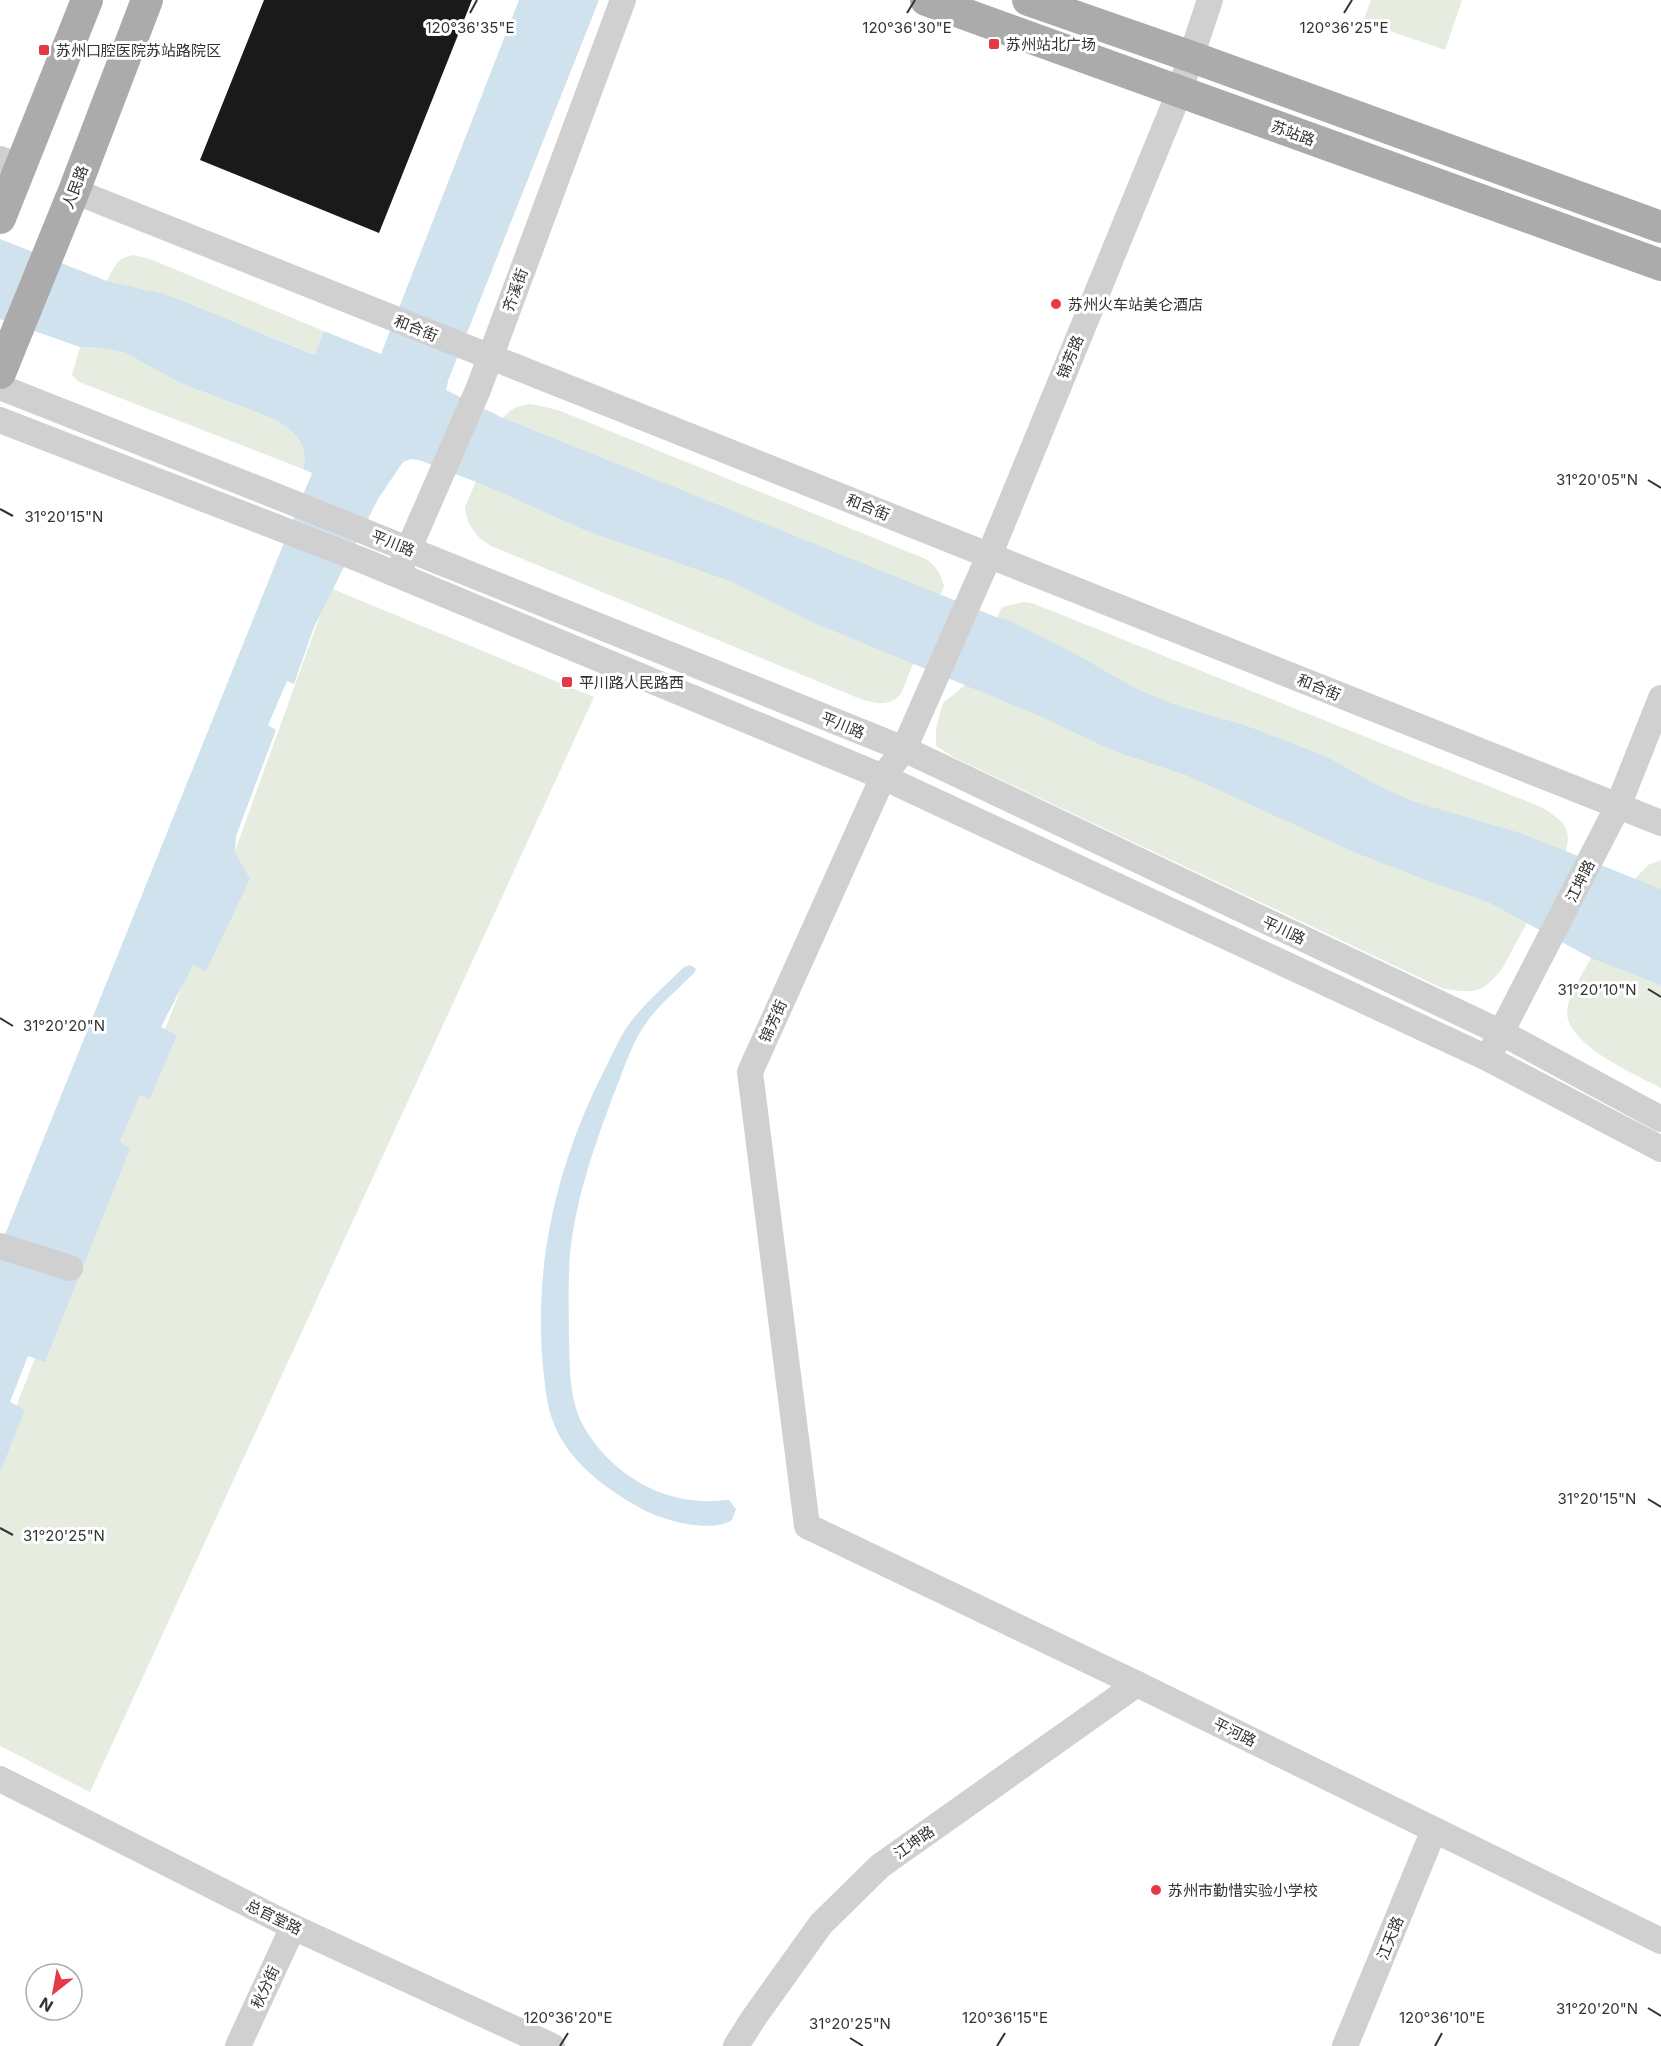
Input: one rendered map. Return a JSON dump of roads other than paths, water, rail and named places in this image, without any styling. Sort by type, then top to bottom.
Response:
[{"type":"main road","points":[[0,218],[11,163],[87,0]]},
{"type":"main road","name":"人民路","points":[[0,373],[74,191],[147,0]]},
{"type":"main road","name":"苏站路","points":[[926,0],[1661,265]]},
{"type":"main road","points":[[1028,0],[1661,227]]},
{"type":"street","name":"齐溪街","points":[[397,575],[477,390],[481,354],[623,0]]},
{"type":"street","name":"锦芳路","points":[[989,556],[1179,93],[1210,0]]},
{"type":"street","name":"和合街","points":[[74,191],[1661,824]]},
{"type":"street","name":"平川路","points":[[0,387],[410,549],[904,749],[1502,1034],[1661,1119]]},
{"type":"street","name":"平川路","points":[[0,420],[364,561],[883,777],[1487,1058],[1661,1149]]},
{"type":"street","name":"锦芳街","points":[[807,1526],[750,1072],[883,777],[904,749],[989,556]]},
{"type":"street","name":"江坤路","points":[[1487,1058],[1502,1034],[1618,806],[1661,698]]},
{"type":"street","points":[[0,1246],[70,1268]]},
{"type":"street","name":"平河路","points":[[807,1526],[1137,1684],[1661,1941]]},
{"type":"street","name":"江坤路","points":[[736,2046],[821,1924],[880,1866],[1137,1684]]},
{"type":"street","name":"总官堂路","points":[[0,1779],[293,1927],[552,2046]]},
{"type":"street","name":"江天路","points":[[1345,2046],[1434,1830]]},
{"type":"street","name":"秋分街","points":[[238,2046],[293,1927]]},
{"type":"water","points":[[519,0],[599,0],[446,390],[503,418],[996,617],[1006,619],[1139,690],[1172,704],[1244,725],[1325,756],[1381,787],[1412,801],[1520,833],[1661,889],[1661,985],[1591,958],[1490,903],[1354,852],[1186,775],[1114,751],[1042,717],[812,622],[730,581],[587,531],[489,487],[411,459],[403,462],[378,499],[314,627],[294,684],[287,681],[268,725],[276,730],[236,836],[235,853],[250,879],[206,971],[193,965],[161,1027],[177,1035],[150,1099],[140,1095],[120,1142],[130,1148],[45,1362],[28,1356],[10,1402],[25,1410],[0,1472],[0,1247],[312,473],[303,469],[304,452],[299,439],[274,419],[180,383],[126,353],[80,347],[0,319],[0,239],[107,281],[166,294],[315,355],[324,331],[381,354]]},
{"type":"water","points":[[690,965],[696,969],[694,973],[653,1014],[637,1037],[590,1162],[578,1207],[570,1253],[570,1362],[571,1384],[579,1417],[594,1442],[606,1456],[619,1468],[649,1488],[684,1499],[729,1500],[736,1509],[732,1520],[711,1526],[686,1524],[649,1513],[614,1492],[578,1462],[560,1437],[549,1410],[544,1380],[541,1328],[542,1290],[552,1214],[562,1177],[588,1105],[631,1021],[684,967]]},
{"type":"place","name":"苏州站北广场","points":[[994,44]]},
{"type":"place","name":"苏州口腔医院苏站路院区","points":[[44,50]]},
{"type":"place","name":"苏州火车站美仑酒店","points":[[1056,304]]},
{"type":"place","name":"平川路人民路西","points":[[567,682]]},
{"type":"place","name":"苏州市勤惜实验小学校","points":[[1156,1890]]}]
